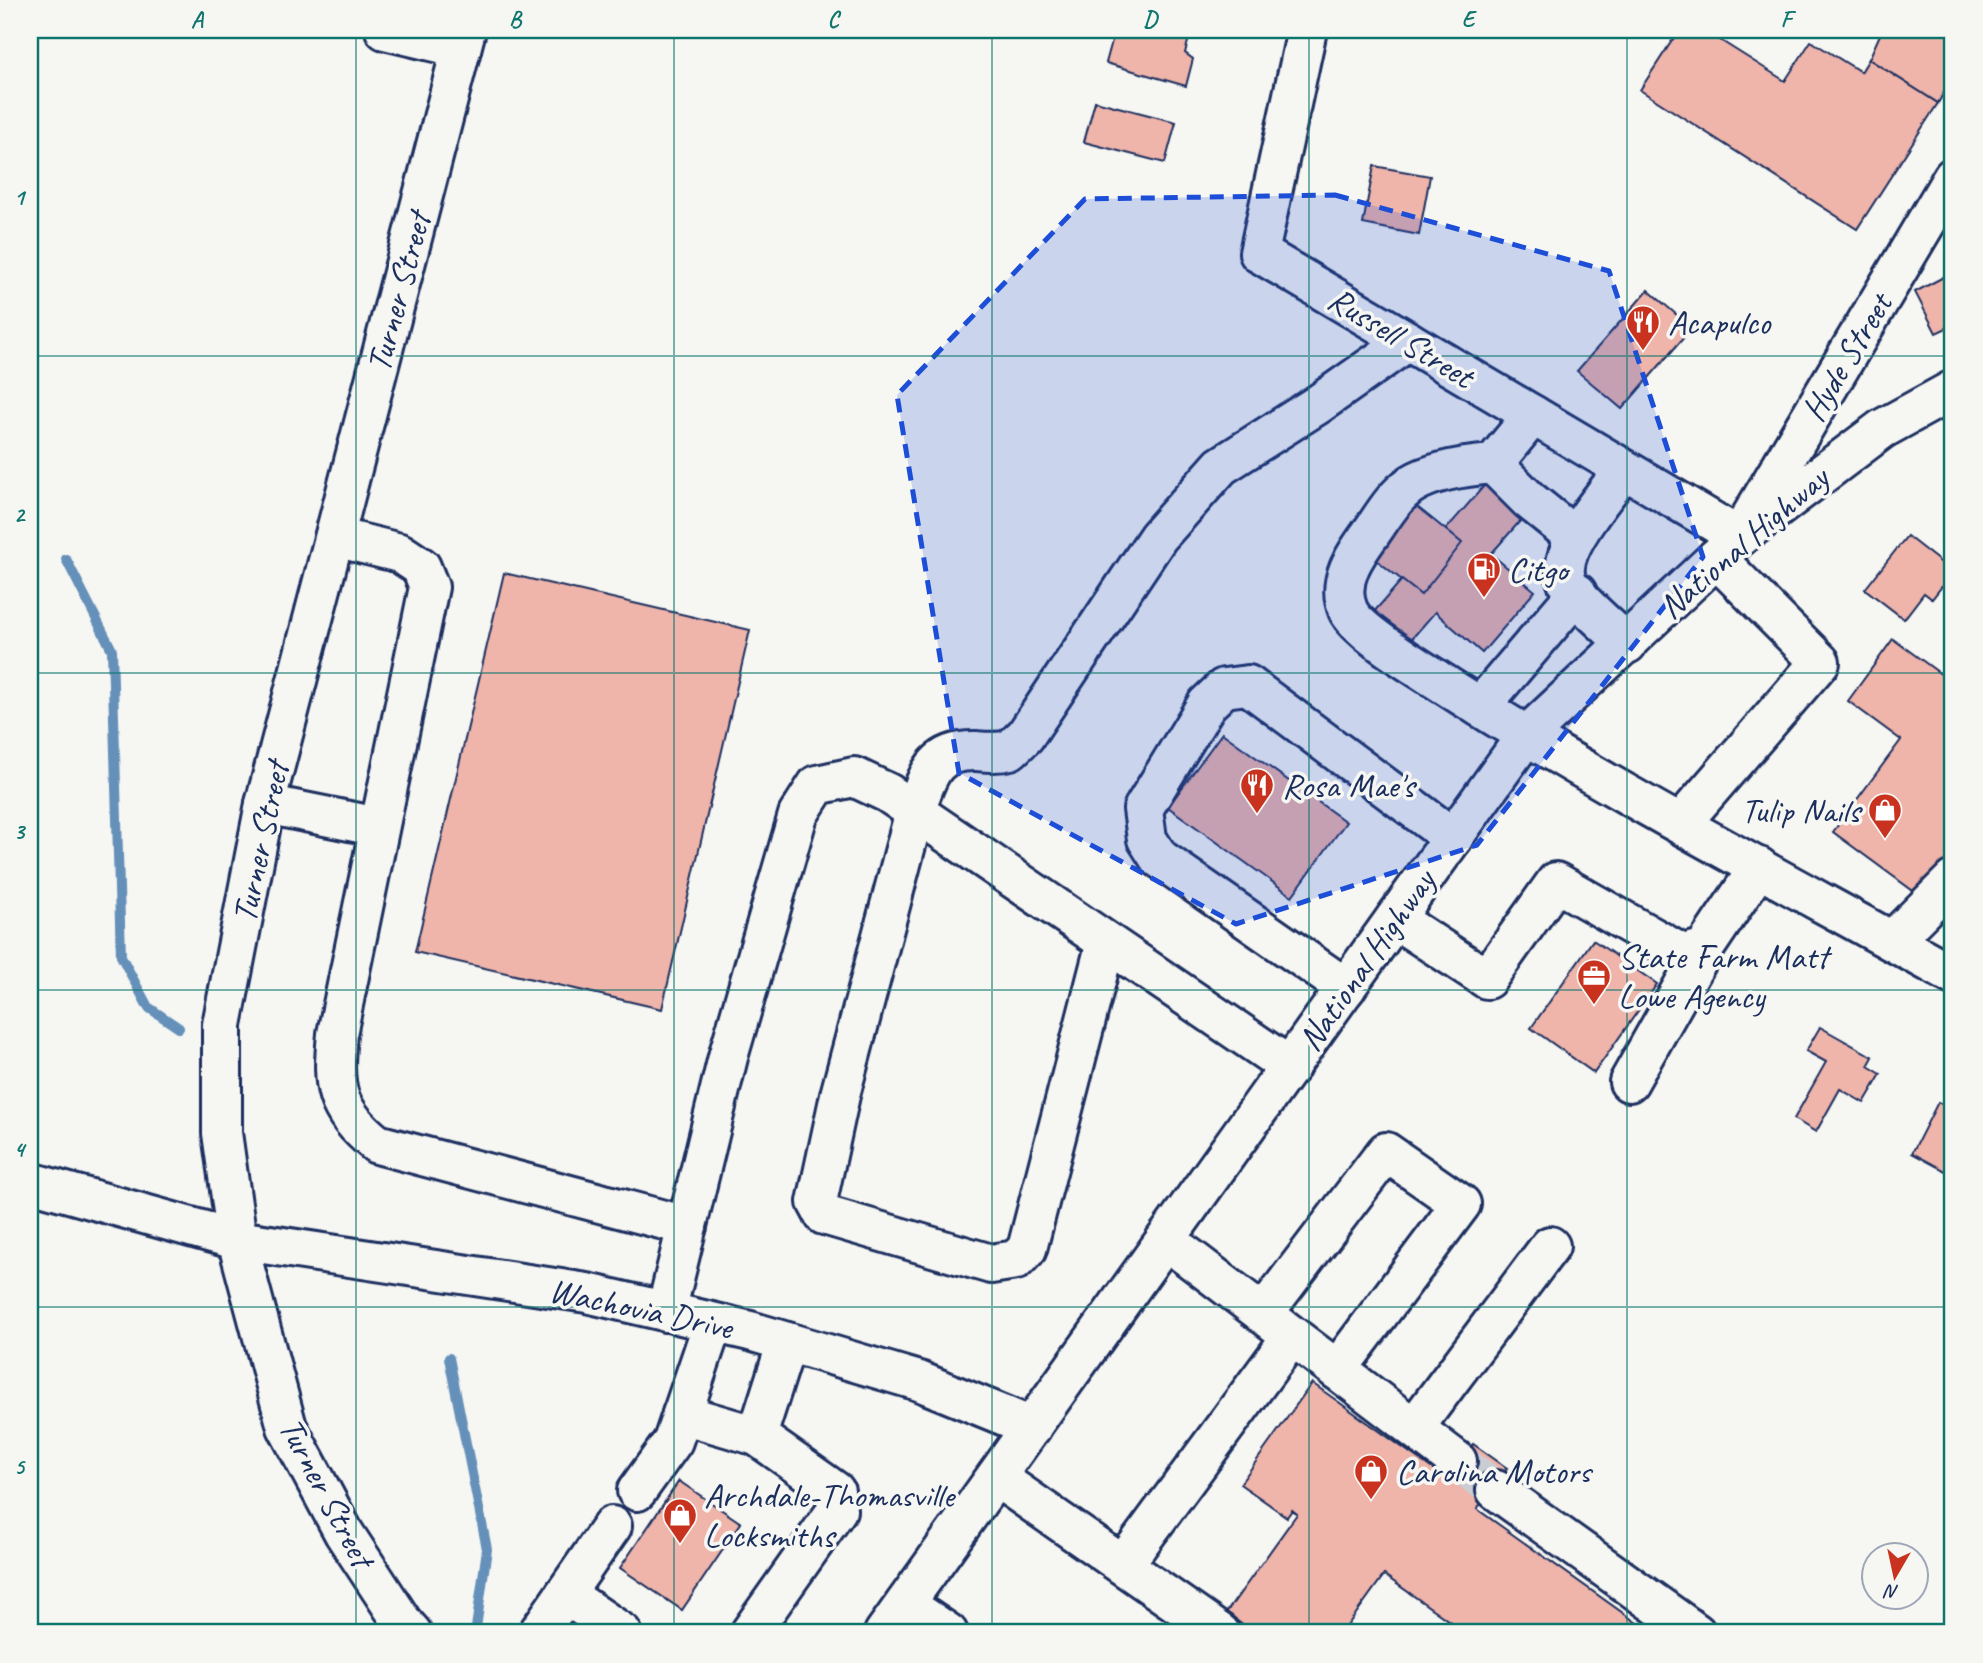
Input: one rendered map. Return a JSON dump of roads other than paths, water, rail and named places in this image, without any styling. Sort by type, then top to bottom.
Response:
[{"type":"street","points":[[385,30],[463,39]]},
{"type":"street","name":"Russell Street","points":[[1307,30],[1259,253],[1624,470],[1727,548],[1820,662],[1681,823]]},
{"type":"street","name":"Turner Street","points":[[412,1633],[344,1533],[287,1427],[237,1240],[222,1133],[222,1025],[265,804],[463,39]]},
{"type":"street","name":"Hyde Street","points":[[1727,548],[1953,177]]},
{"type":"street","points":[[1106,942],[1027,1249],[1016,1259],[991,1264],[824,1215],[817,1202],[840,1095],[915,811],[929,774],[940,759],[954,752],[1010,750],[1025,736],[1158,537],[1220,466],[1317,405],[1408,341]]},
{"type":"street","name":"National Highway","points":[[895,1619],[1525,737],[1727,548],[1882,429],[1953,390]]},
{"type":"street","points":[[1533,415],[1493,464],[1472,466],[1412,484],[1393,502],[1355,555],[1346,574],[1344,593],[1348,610],[1356,621],[1408,660],[1525,737],[1953,975]]},
{"type":"street","points":[[1493,464],[1529,500],[1575,537]]},
{"type":"street","points":[[1624,470],[1575,537],[1564,564],[1567,582],[1627,644]]},
{"type":"street","points":[[335,537],[400,553],[421,567],[429,587],[337,1034],[333,1076],[342,1108],[358,1129],[377,1144],[687,1226]]},
{"type":"street","points":[[1480,707],[1577,593]]},
{"type":"street","points":[[1346,988],[1158,858],[1147,839],[1143,808],[1207,704],[1224,688],[1248,685],[1453,838]]},
{"type":"street","points":[[666,1312],[728,1057],[798,815],[817,785],[854,777],[888,793],[1290,1067]]},
{"type":"street","points":[[265,804],[379,827]]},
{"type":"street","points":[[1629,1082],[1704,949],[1759,867]]},
{"type":"street","points":[[1892,941],[1953,880]]},
{"type":"street","points":[[1395,919],[1487,979],[1556,882],[1682,954],[1704,949]]},
{"type":"street","points":[[1123,1565],[1386,1152],[1461,1204],[1337,1370]]},
{"type":"street","name":"Wachovia Drive","points":[[30,1182],[237,1240],[586,1293],[713,1323],[919,1381],[1032,1427]]},
{"type":"street","points":[[1166,1240],[1457,1461]]},
{"type":"street","points":[[1414,1428],[1550,1246]]},
{"type":"street","points":[[637,1491],[673,1441],[713,1323]]},
{"type":"street","points":[[757,1436],[788,1342]]},
{"type":"street","points":[[682,1413],[757,1436],[835,1491],[837,1510],[751,1633]]},
{"type":"street","points":[[996,1477],[1220,1633]]},
{"type":"street","points":[[1496,1490],[1696,1633]]},
{"type":"street","points":[[538,1633],[612,1526]]},
{"type":"street","points":[[565,1594],[622,1633]]},
{"type":"street","points":[[895,1619],[948,1633]]},
{"type":"waterway","points":[[66,559],[112,650],[121,956],[148,1007],[179,1028]]},
{"type":"waterway","points":[[449,1358],[487,1549],[476,1628]]},
{"type":"tunnel","points":[[1457,1461],[1496,1490]]},
{"type":"place","name":"Acapulco","points":[[1643,352]]},
{"type":"place","name":"Citgo","points":[[1484,599]]},
{"type":"place","name":"Rosa Mae's","points":[[1257,815]]},
{"type":"place","name":"Tulip Nails","points":[[1885,840]]},
{"type":"place","name":"State Farm Matt Lowe Agency","points":[[1594,1006]]},
{"type":"place","name":"Carolina Motors","points":[[1371,1501]]},
{"type":"place","name":"Archdale-Thomasville Locksmiths","points":[[680,1545]]}]
